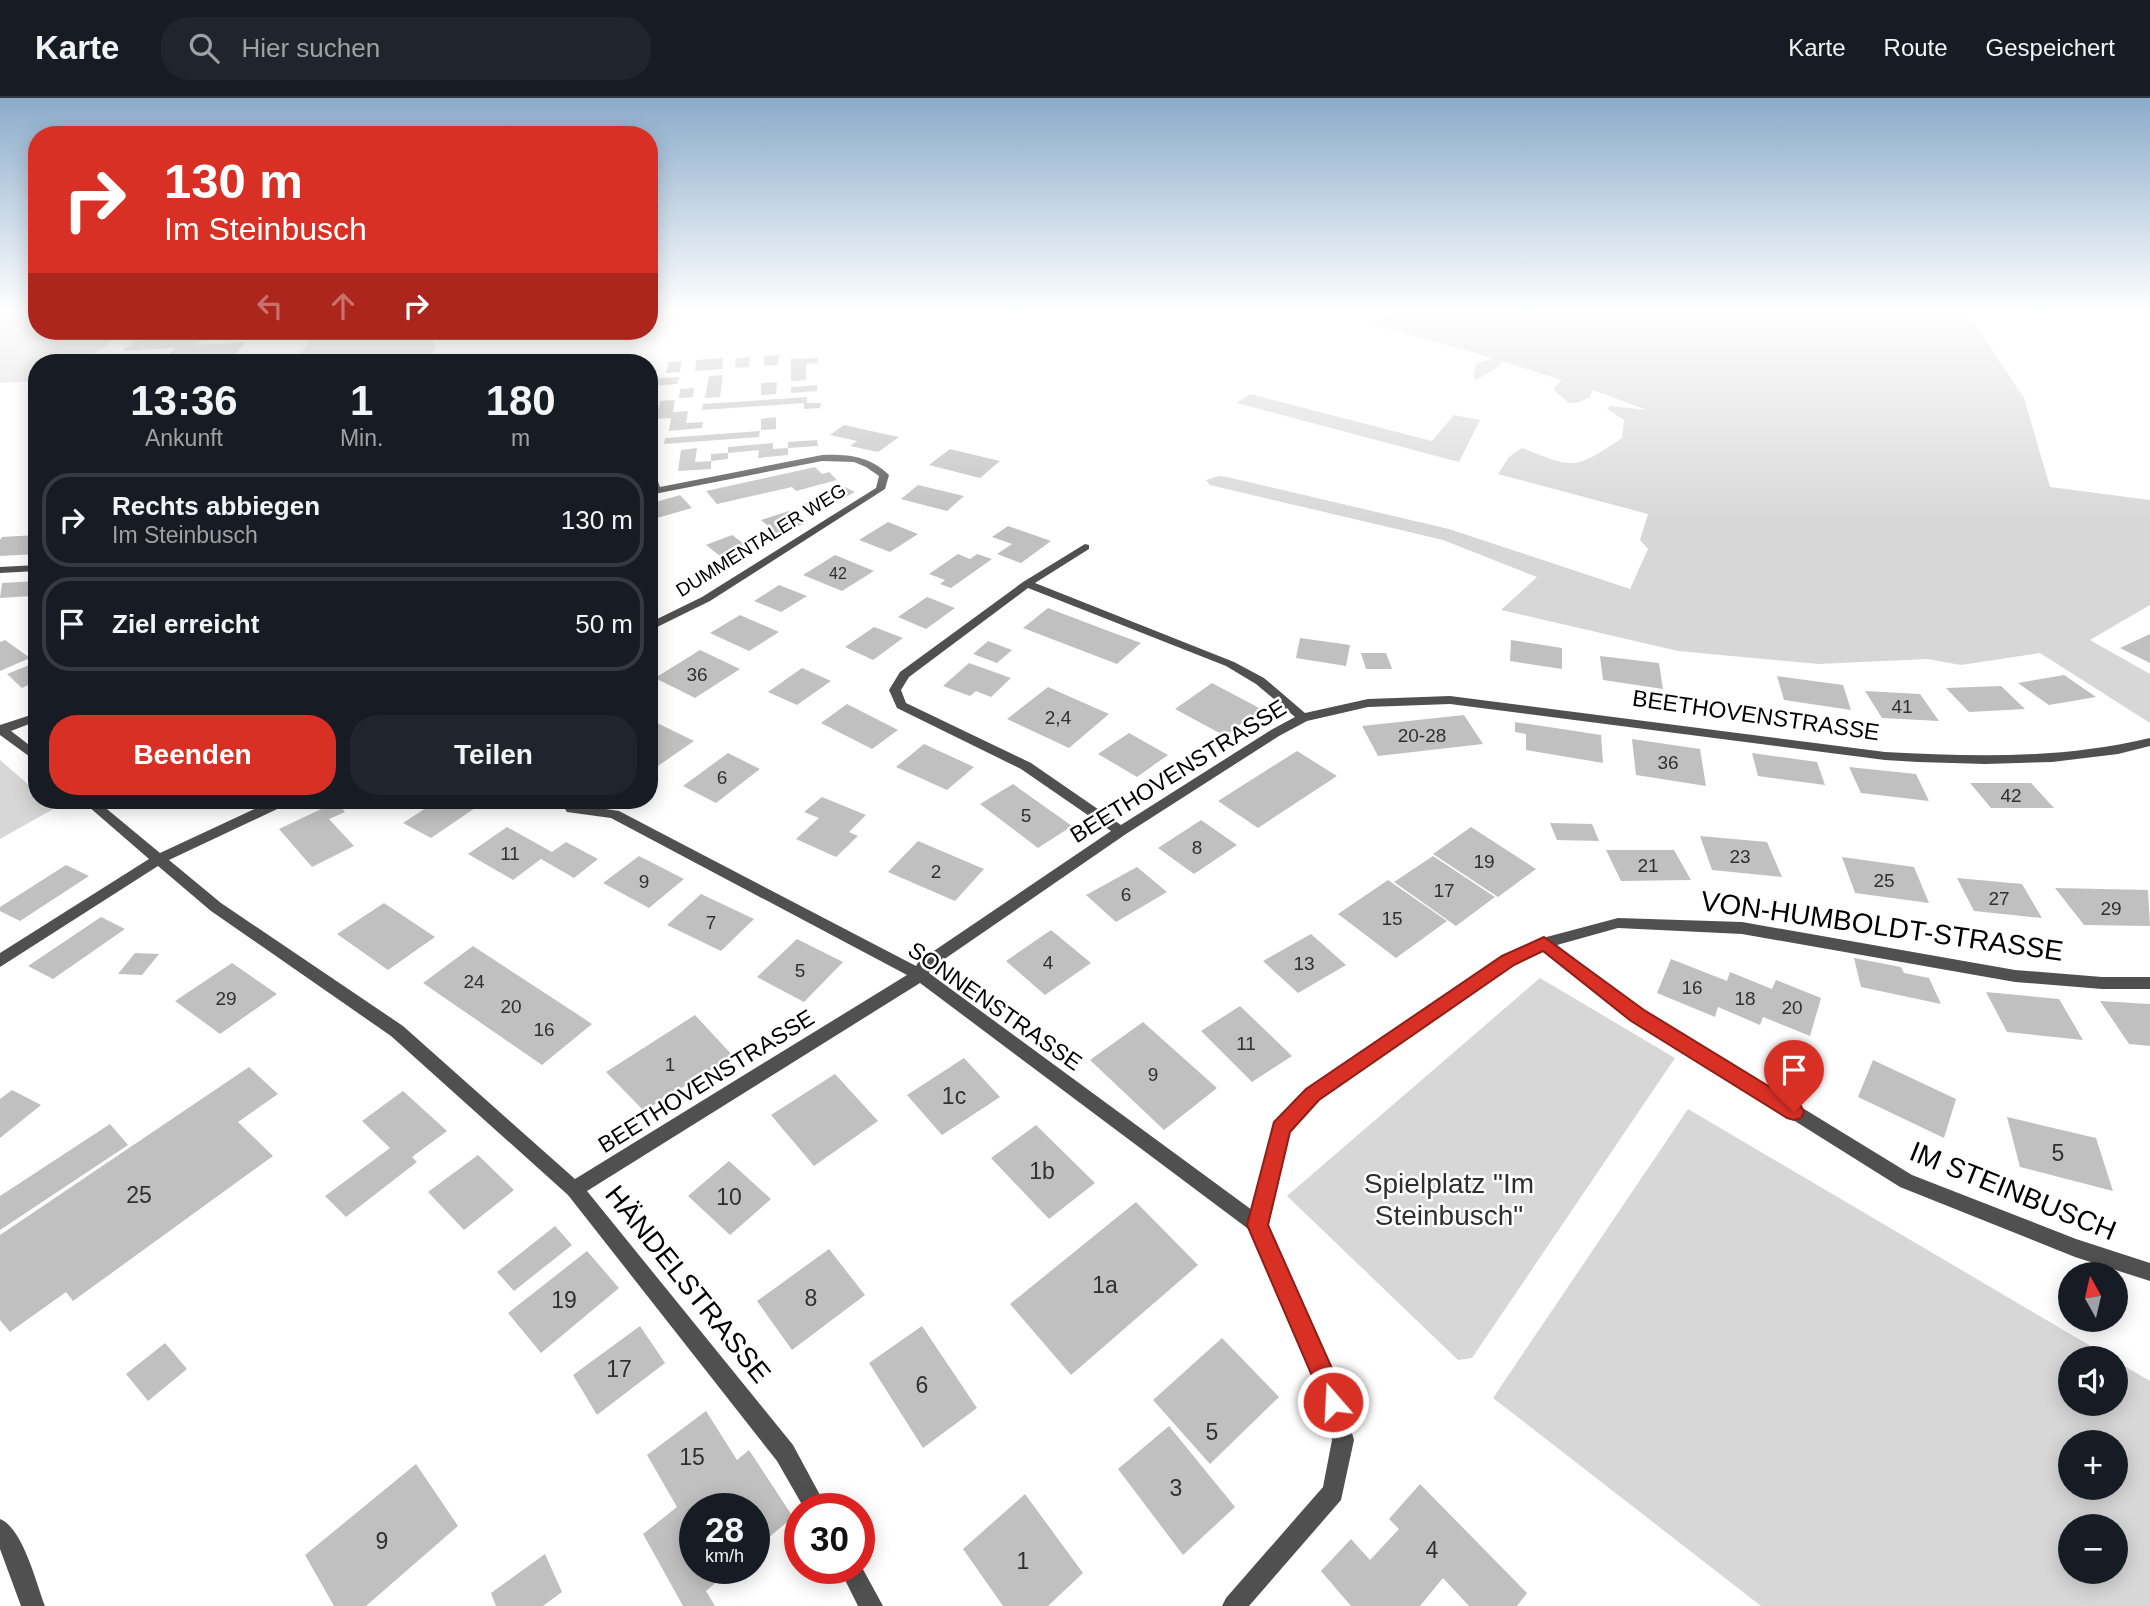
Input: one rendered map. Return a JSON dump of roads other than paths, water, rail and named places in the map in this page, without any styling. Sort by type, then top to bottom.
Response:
[{"type":"street","name":"DUMMENTALER WEG","points":[[658,490],[822,458],[846,457],[870,463],[884,475],[880,489],[706,599],[658,623]]},
{"type":"street","points":[[1085,547],[1027,584],[904,675],[895,691],[896,698],[911,712],[1026,766],[1121,831]]},
{"type":"street","points":[[0,570],[28,568]]},
{"type":"street","points":[[1027,584],[1230,664],[1260,681],[1303,719]]},
{"type":"street","name":"BEETHOVENSTRASSE","points":[[574,1189],[920,975],[925,965],[1121,831],[1275,733],[1303,719],[1368,703],[1450,700],[1913,757],[1985,761],[2075,756],[2150,742]]},
{"type":"street","points":[[1,730],[28,720]]},
{"type":"street","points":[[1,730],[28,751]]},
{"type":"street","name":"HÄNDELSTRASSE","points":[[99,809],[216,906],[397,1031],[574,1189],[785,1453],[808,1493]]},
{"type":"street","points":[[0,961],[161,858],[266,809]]},
{"type":"street","name":"SONNENSTRASSE","points":[[572,809],[614,814],[920,975],[1258,1225]]},
{"type":"street","name":"VON-HUMBOLDT-STRASSE","points":[[1258,1225],[1281,1128],[1312,1094],[1508,960],[1544,943],[1618,922],[1742,928],[2015,976],[2102,984],[2150,982]]},
{"type":"street","name":"IM STEINBUSCH","points":[[1544,943],[1638,1016],[1906,1181],[2075,1248],[2150,1272]]},
{"type":"street","points":[[1234,1606],[1333,1492],[1343,1440],[1328,1384],[1258,1225]]},
{"type":"street","points":[[0,1530],[11,1546],[33,1606]]},
{"type":"street","points":[[858,1584],[871,1606]]},
{"type":"park label","name":"Spielplatz \"Im Steinbusch\"","points":[[1449,1199]]}]
